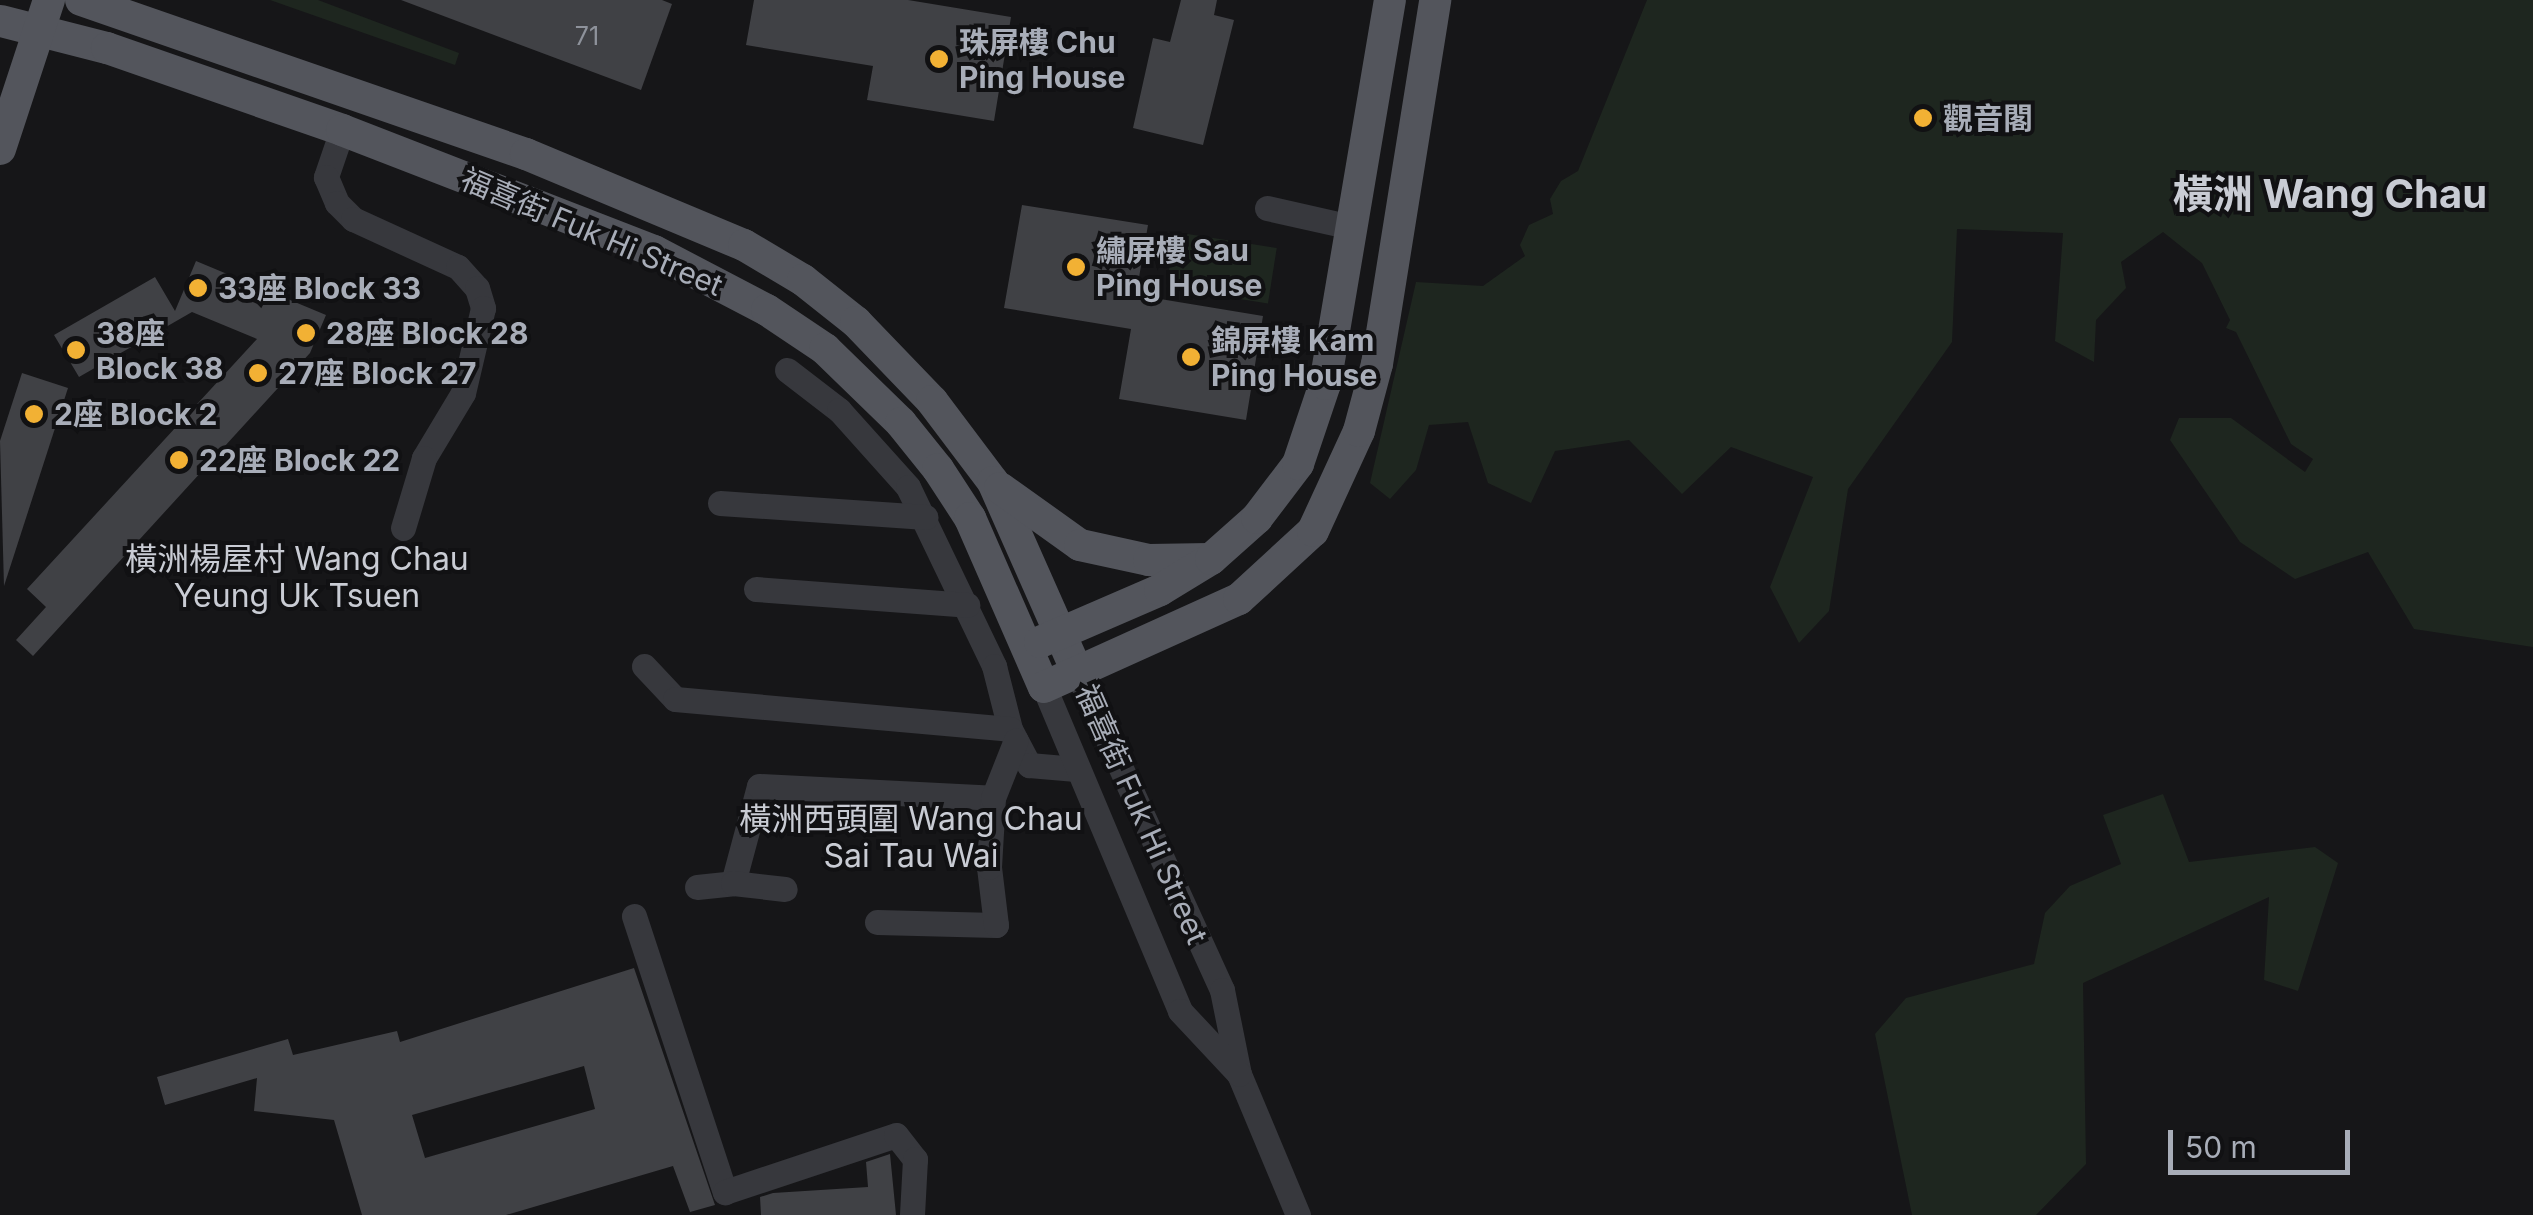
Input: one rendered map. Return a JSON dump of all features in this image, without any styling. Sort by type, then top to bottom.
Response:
[{"type":"main road","points":[[1,22],[8,0]]},
{"type":"main road","name":"福喜街 Fuk Hi Street","points":[[81,0],[526,154],[744,246],[856,322],[932,401],[992,482],[1078,674]]},
{"type":"main road","points":[[1027,648],[1160,590],[1211,558],[1257,518],[1298,464],[1325,384],[1390,0]]},
{"type":"main road","points":[[1044,687],[1240,600],[1314,531],[1338,484],[1376,364],[1435,0]]},
{"type":"main road","points":[[0,149],[44,14]]},
{"type":"main road","name":"福喜街 Fuk Hi Street","points":[[1,22],[44,14],[654,251],[825,349],[901,423],[970,518],[1044,687]]},
{"type":"main road","points":[[992,482],[1080,545],[1148,560],[1211,558]]},
{"type":"street","points":[[342,130],[326,176],[336,203],[354,220],[458,267],[477,288],[483,308],[462,393],[424,458],[403,528]]},
{"type":"street","points":[[1266,208],[1351,226]]},
{"type":"street","points":[[787,370],[873,442],[926,517],[1006,697],[1014,735],[1034,768],[1076,769]]},
{"type":"street","points":[[720,503],[926,517]]},
{"type":"street","points":[[756,589],[966,605]]},
{"type":"street","points":[[644,666],[675,699],[1014,735]]},
{"type":"street","name":"福喜街 Fuk Hi Street","points":[[1078,674],[1222,990],[1240,1074],[1298,1215]]},
{"type":"street","name":"福喜街 Fuk Hi Street","points":[[1044,687],[1180,1011],[1240,1074]]},
{"type":"street","points":[[877,922],[996,925],[989,867],[993,798],[1014,735]]},
{"type":"street","points":[[733,882],[759,786],[993,798]]},
{"type":"street","points":[[697,886],[733,882],[785,890]]},
{"type":"street","points":[[634,916],[725,1192],[896,1136],[915,1159],[912,1215]]},
{"type":"shaded area","points":[[270,0],[318,0],[459,53],[455,65]]},
{"type":"shaded area","points":[[1647,0],[2533,0],[2533,647],[2414,629],[2368,552],[2295,579],[2240,542],[2170,440],[2179,418],[2231,418],[2305,472],[2313,459],[2291,444],[2236,332],[2226,328],[2230,320],[2202,263],[2163,232],[2121,262],[2126,288],[2096,320],[2094,362],[2055,341],[2063,233],[1957,229],[1952,342],[1848,489],[1829,611],[1799,643],[1770,587],[1813,477],[1731,447],[1682,494],[1629,440],[1555,451],[1531,503],[1488,483],[1468,422],[1429,425],[1416,470],[1390,499],[1370,483],[1416,282],[1483,286],[1525,256],[1520,245],[1529,225],[1553,214],[1550,199],[1561,181],[1578,171]]},
{"type":"shaded area","points":[[1175,232],[1277,248],[1268,303],[1166,287]]},
{"type":"shaded area","points":[[2163,794],[2189,862],[2315,847],[2338,863],[2298,991],[2264,980],[2269,897],[2083,983],[2086,1164],[2036,1215],[1912,1215],[1875,1034],[1906,998],[2034,964],[2045,913],[2070,886],[2121,864],[2103,815]]},
{"type":"building","points":[[401,0],[662,0],[672,4],[641,90]]},
{"type":"building","points":[[754,0],[908,0],[1011,17],[994,121],[867,100],[873,66],[746,45]]},
{"type":"building","points":[[1181,0],[1217,0],[1214,15],[1234,20],[1203,145],[1133,128],[1153,38],[1170,42]]},
{"type":"building","points":[[1022,205],[1148,225],[1136,295],[1263,316],[1246,420],[1119,399],[1131,329],[1004,308]]},
{"type":"building","points":[[196,261],[326,315],[310,353],[33,656],[16,640],[46,607],[27,589],[257,339],[192,312],[79,377],[54,335],[155,277],[175,311]]},
{"type":"building","points":[[22,373],[68,388],[4,586],[0,441]]},
{"type":"building","points":[[634,968],[715,1205],[690,1212],[673,1166],[506,1215],[362,1215],[334,1120],[254,1111],[257,1078],[165,1105],[157,1077],[288,1039],[293,1055],[397,1031],[400,1042]],"holes":[[[584,1066],[595,1109],[425,1158],[412,1115]]]},
{"type":"building","points":[[890,1154],[896,1215],[761,1215],[760,1197],[773,1193],[868,1187],[866,1162]]},
{"type":"place","name":"珠屏樓 Chu Ping House","points":[[939,59]]},
{"type":"place","name":"觀音閣","points":[[1923,118]]},
{"type":"place","name":"繡屏樓 Sau Ping House","points":[[1076,267]]},
{"type":"place","name":"33座 Block 33","points":[[198,288]]},
{"type":"place","name":"28座 Block 28","points":[[306,333]]},
{"type":"place","name":"38座 Block 38","points":[[76,350]]},
{"type":"place","name":"錦屏樓 Kam Ping House","points":[[1191,357]]},
{"type":"place","name":"27座 Block 27","points":[[258,373]]},
{"type":"place","name":"2座 Block 2","points":[[34,414]]},
{"type":"place","name":"22座 Block 22","points":[[179,460]]},
{"type":"district","name":"橫洲 Wang Chau","points":[[2330,194]]},
{"type":"district","name":"橫洲楊屋村 Wang Chau Yeung Uk Tsuen","points":[[297,578]]},
{"type":"district","name":"橫洲西頭圍 Wang Chau Sai Tau Wai","points":[[911,838]]}]
